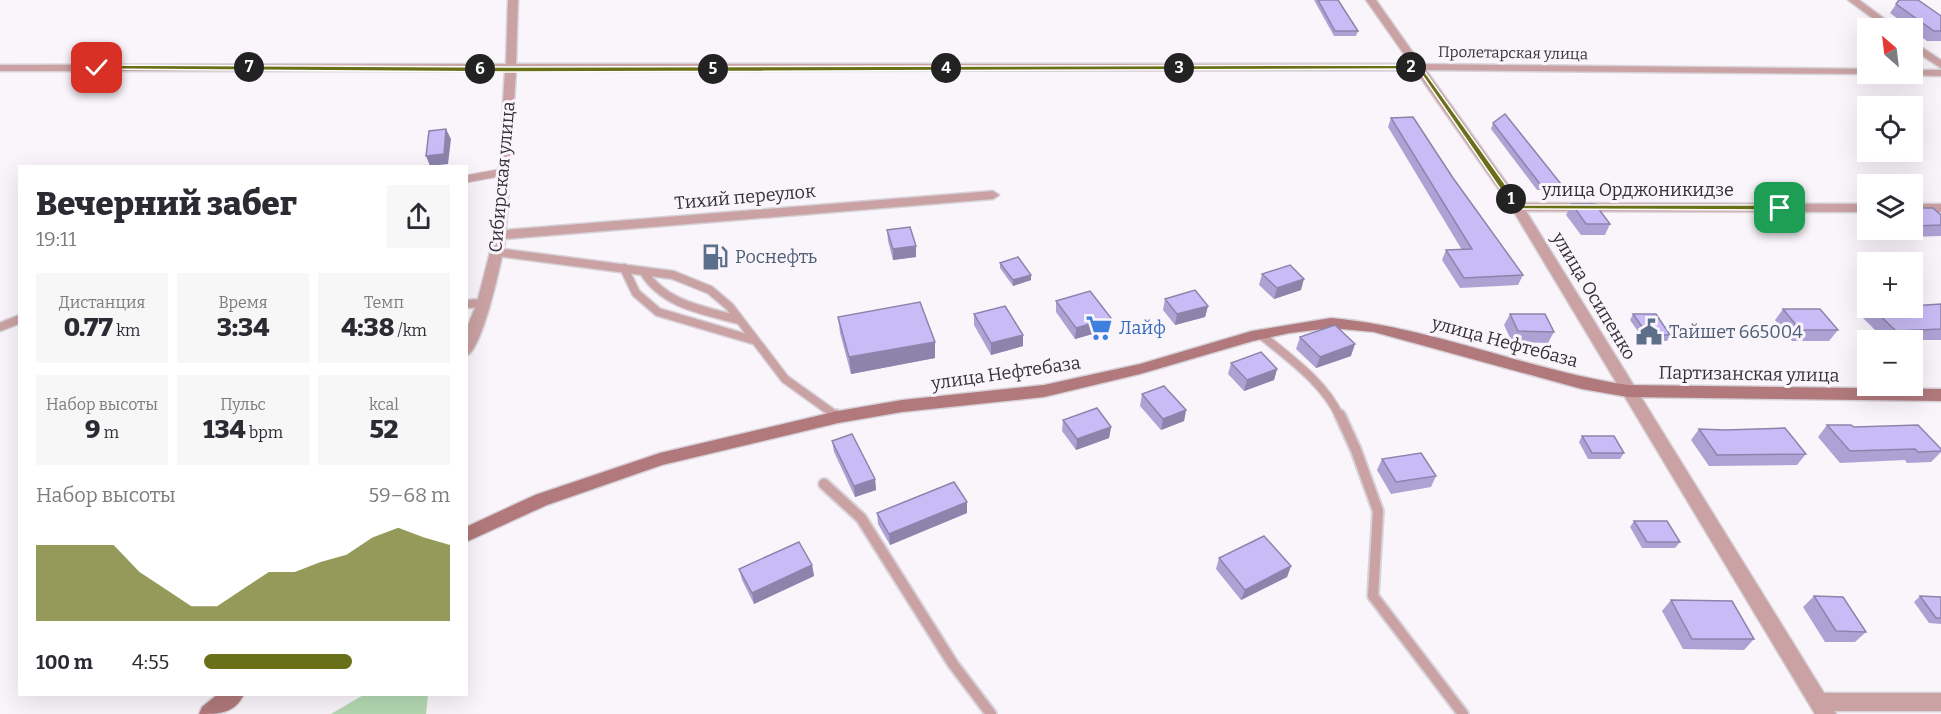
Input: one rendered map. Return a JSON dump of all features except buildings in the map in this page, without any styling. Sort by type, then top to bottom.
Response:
[{"type":"main road","name":"улица Нефтебаза","points":[[468,534],[542,500],[660,459],[838,417],[902,406],[1044,390],[1140,369],[1260,334],[1331,323],[1374,327],[1582,384],[1628,391]]},
{"type":"main road","name":"Партизанская улица","points":[[1628,391],[1941,395]]},
{"type":"main road","points":[[209,714],[232,696]]},
{"type":"street","name":"Сибирская улица","points":[[468,346],[484,303],[497,252],[511,69],[513,0]]},
{"type":"street","name":"улица Осипенко","points":[[1371,0],[1517,207],[1822,708]]},
{"type":"street","points":[[1853,0],[1878,18]]},
{"type":"street","points":[[1923,52],[1941,65]]},
{"type":"street","name":"Пролетарская улица","points":[[0,68],[1420,67],[1857,72]]},
{"type":"street","points":[[0,77],[20,68]]},
{"type":"street","points":[[1923,73],[1941,73]]},
{"type":"street","name":"Тихий переулок","points":[[499,235],[993,195]]},
{"type":"street","name":"улица Орджоникидзе","points":[[1517,207],[1857,208]]},
{"type":"street","points":[[1923,208],[1941,208]]},
{"type":"street","points":[[1822,708],[1941,702]]},
{"type":"lane","points":[[468,179],[504,172]]},
{"type":"lane","points":[[497,252],[673,275],[710,290],[730,308],[785,379],[838,417]]},
{"type":"lane","points":[[624,268],[636,293],[658,312],[753,340]]},
{"type":"lane","points":[[643,271],[648,283],[668,298],[739,320]]},
{"type":"lane","points":[[468,304],[484,303]]},
{"type":"lane","points":[[0,327],[18,320]]},
{"type":"lane","points":[[1260,334],[1299,366],[1332,399],[1356,450],[1378,511],[1373,596],[1463,714]]},
{"type":"lane","points":[[824,484],[861,518],[953,664],[991,714]]},
{"type":"green space","points":[[362,696],[428,696],[426,714],[331,714]]},
{"type":"place","name":"Роснефть","points":[[715,257]]},
{"type":"place","name":"Лайф","points":[[1099,328]]},
{"type":"place","name":"Тайшет 665004","points":[[1649,332]]},
{"type":"route","points":[[97,68],[1420,67],[1517,207],[1780,208]]}]
